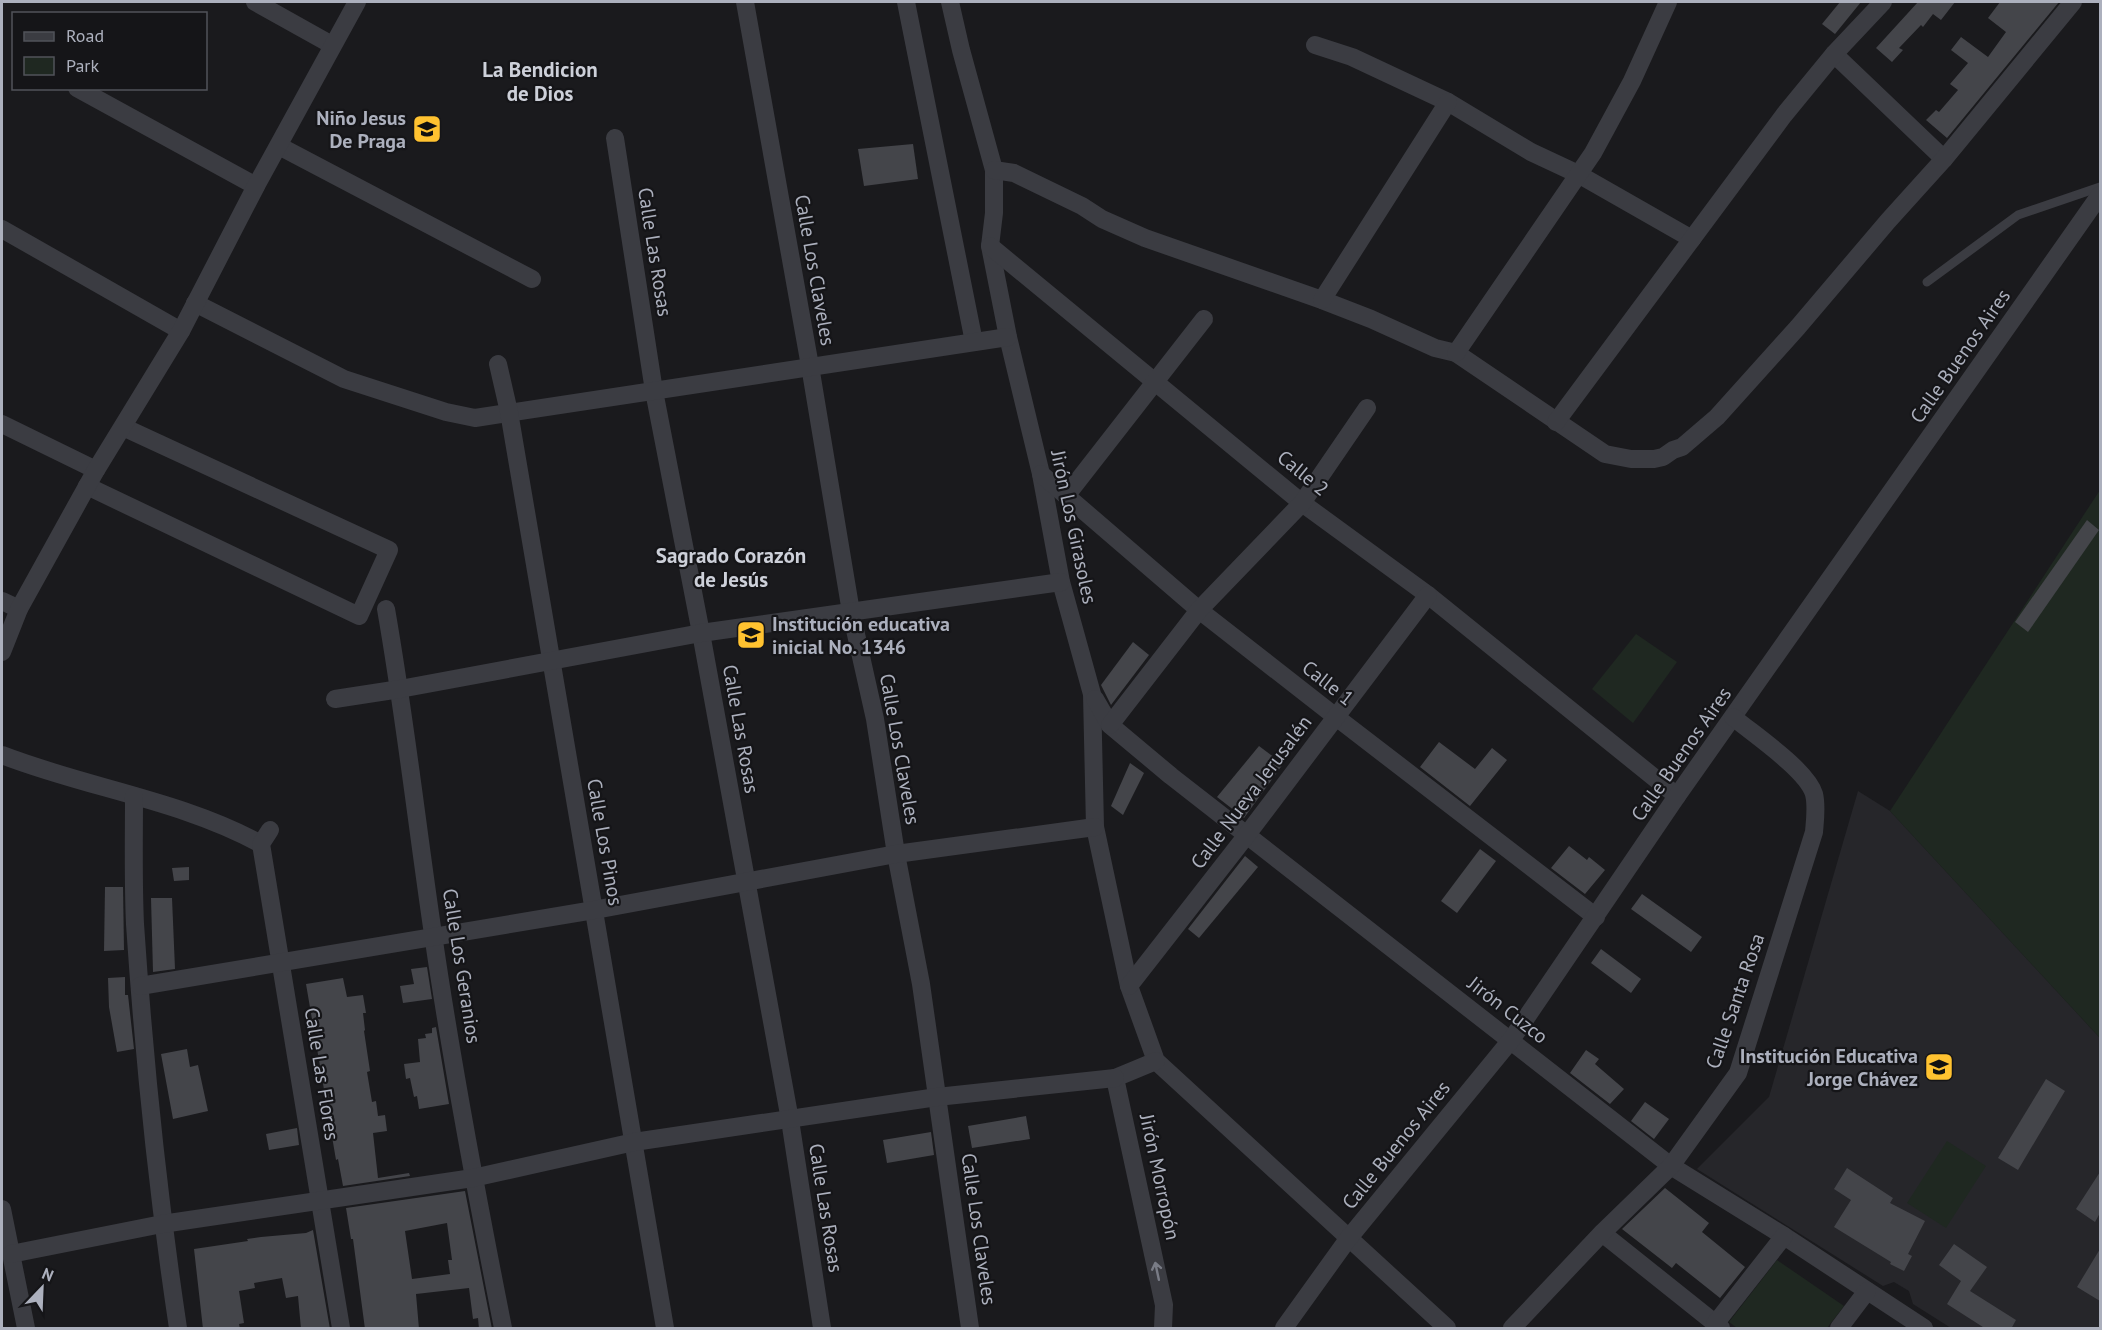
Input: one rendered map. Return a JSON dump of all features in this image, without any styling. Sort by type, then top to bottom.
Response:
[{"type":"street","points":[[255,2],[332,45]]},
{"type":"street","points":[[2,652],[19,609],[91,478],[181,330],[256,186],[357,2]]},
{"type":"street","name":"Calle Los Claveles","points":[[745,2],[851,612],[875,719],[896,854],[921,984],[970,1329]]},
{"type":"street","points":[[906,2],[974,342]]},
{"type":"street","name":"Jirón Los Girasoles","points":[[950,2],[994,170],[994,213],[990,246],[1008,337],[1041,474],[1061,582],[1092,694],[1095,827],[1129,986],[1156,1061]]},
{"type":"street","points":[[1456,353],[1593,153],[1632,81],[1668,2]]},
{"type":"street","points":[[1556,422],[1784,115],[1834,54],[1883,2]]},
{"type":"street","points":[[994,170],[1014,173],[1082,206],[1102,219],[1145,238],[1371,318],[1435,348],[1456,353],[1605,454],[1631,459],[1654,459],[1682,447],[1717,417],[1744,388],[1944,159],[2073,2]]},
{"type":"street","points":[[1315,45],[1361,60],[1449,102],[1531,152],[1578,174],[1692,239]]},
{"type":"street","points":[[1834,54],[1944,159]]},
{"type":"street","points":[[81,90],[256,186]]},
{"type":"street","points":[[1322,300],[1449,102]]},
{"type":"street","name":"Calle Las Rosas","points":[[615,138],[654,391],[701,633],[790,1120],[822,1329]]},
{"type":"street","points":[[279,146],[532,279]]},
{"type":"street","name":"Calle Buenos Aires","points":[[1284,1329],[1348,1239],[1511,1040],[1677,796],[2100,195]]},
{"type":"street","points":[[2,229],[181,330]]},
{"type":"street","name":"Calle 2","points":[[990,246],[1302,503],[1428,595],[1677,796]]},
{"type":"street","points":[[195,303],[344,379],[446,412],[475,418],[1008,337]]},
{"type":"street","points":[[1066,496],[1154,380],[1204,319]]},
{"type":"street","name":"Calle Los Pinos","points":[[498,364],[509,412],[665,1329]]},
{"type":"street","points":[[1110,726],[1199,610],[1302,503],[1367,408]]},
{"type":"street","points":[[2,424],[91,478],[359,616],[389,550],[123,427]]},
{"type":"street","name":"Calle 1","points":[[1041,474],[1199,610],[1596,917]]},
{"type":"street","points":[[335,699],[701,633],[1061,582]]},
{"type":"street","name":"Calle Nueva Jerusalén","points":[[1129,986],[1246,836],[1428,595]]},
{"type":"street","points":[[2,601],[19,609]]},
{"type":"street","name":"Calle Los Geranios","points":[[386,609],[400,689],[433,936],[473,1178],[502,1329]]},
{"type":"street","name":"Jirón Cuzco","points":[[1092,694],[1110,726],[1246,836],[1671,1166],[1784,1236],[1924,1329]]},
{"type":"street","name":"Calle Santa Rosa","points":[[1512,1329],[1602,1233],[1671,1166],[1738,1073],[1814,832],[1814,793],[1800,772],[1733,717]]},
{"type":"street","points":[[2,755],[42,770],[134,796],[135,922],[140,986],[162,1224],[178,1329]]},
{"type":"street","name":"Calle Las Flores","points":[[134,796],[266,837],[281,962],[341,1329]]},
{"type":"street","points":[[140,986],[594,910],[896,854],[1095,827]]},
{"type":"street","points":[[11,1254],[162,1224],[473,1178],[634,1142],[938,1097],[1115,1078],[1156,1061],[1447,1329]]},
{"type":"street","name":"Jirón Morropón","points":[[1115,1078],[1164,1305],[1163,1329]]},
{"type":"street","points":[[2,1209],[26,1329]]},
{"type":"street","points":[[1602,1233],[1718,1326],[1784,1236]]},
{"type":"street","points":[[1839,1329],[1867,1291]]},
{"type":"lane","points":[[1927,282],[2018,215],[2100,187]]},
{"type":"shaded area","name":"Institución Educativa Jorge Chávez","points":[[1858,791],[1890,811],[2100,1038],[2100,1328],[1951,1328],[1913,1304],[1909,1291],[1894,1282],[1883,1286],[1697,1169],[1769,1097]]},
{"type":"green space","points":[[2100,490],[2100,1038],[1890,811]]},
{"type":"green space","points":[[1636,634],[1677,662],[1633,723],[1592,689]]},
{"type":"green space","points":[[1947,1141],[1986,1166],[1946,1228],[1907,1203]]},
{"type":"green space","points":[[1777,1260],[1844,1306],[1827,1328],[1737,1328],[1729,1322]]},
{"type":"building","points":[[1840,2],[1861,2],[1835,34],[1822,24]]},
{"type":"building","points":[[1918,2],[1955,2],[1941,20],[1933,14],[1923,27],[1921,25],[1899,48],[1903,50],[1892,62],[1876,48]]},
{"type":"building","points":[[2000,2],[2059,2],[1947,138],[1926,120],[1936,110],[1939,112],[1958,90],[1950,84],[1968,63],[1951,50],[1961,37],[1988,57],[2006,32],[1988,18]]},
{"type":"building","points":[[913,144],[918,179],[864,186],[858,149]]},
{"type":"building","points":[[2087,520],[2099,530],[2028,632],[2015,622]]},
{"type":"building","points":[[1133,642],[1149,655],[1111,705],[1101,685]]},
{"type":"building","points":[[1439,742],[1475,769],[1492,748],[1507,760],[1470,806],[1420,767]]},
{"type":"building","points":[[1259,746],[1283,764],[1244,818],[1217,797]]},
{"type":"building","points":[[1130,763],[1144,773],[1123,815],[1111,806]]},
{"type":"building","points":[[1569,846],[1587,860],[1589,857],[1605,870],[1585,894],[1551,868]]},
{"type":"building","points":[[1480,849],[1496,861],[1457,913],[1441,901]]},
{"type":"building","points":[[1245,856],[1258,867],[1199,938],[1188,929]]},
{"type":"building","points":[[189,867],[189,880],[174,881],[172,868]]},
{"type":"building","points":[[105,887],[123,887],[124,950],[104,951]]},
{"type":"building","points":[[1642,894],[1702,937],[1691,952],[1631,909]]},
{"type":"building","points":[[151,898],[172,898],[175,969],[153,972]]},
{"type":"building","points":[[1601,949],[1641,979],[1631,993],[1591,963]]},
{"type":"building","points":[[427,967],[432,999],[403,1003],[400,986],[414,984],[411,969]]},
{"type":"building","points":[[125,977],[125,995],[128,995],[134,1049],[117,1052],[109,1007],[108,978]]},
{"type":"building","points":[[343,978],[347,997],[363,995],[366,1013],[363,1013],[364,1031],[370,1071],[367,1072],[372,1102],[376,1101],[378,1116],[385,1115],[387,1131],[373,1133],[378,1178],[409,1173],[410,1176],[343,1186],[338,1159],[336,1160],[306,984]]},
{"type":"building","points":[[436,1027],[449,1104],[419,1109],[410,1078],[406,1079],[404,1064],[420,1062],[418,1039],[426,1038],[425,1034],[432,1033],[432,1028]]},
{"type":"building","points":[[187,1049],[190,1067],[198,1065],[208,1111],[173,1119],[161,1054]]},
{"type":"building","points":[[1586,1050],[1599,1059],[1595,1064],[1624,1089],[1610,1104],[1570,1073]]},
{"type":"building","points":[[2046,1079],[2065,1091],[2018,1170],[1998,1158]]},
{"type":"building","points":[[1645,1102],[1669,1119],[1654,1139],[1631,1121]]},
{"type":"building","points":[[1026,1116],[1030,1139],[972,1148],[968,1126]]},
{"type":"building","points":[[297,1128],[299,1145],[269,1150],[266,1134]]},
{"type":"building","points":[[931,1132],[934,1155],[887,1163],[883,1140]]},
{"type":"building","points":[[1847,1168],[1893,1198],[1890,1203],[1925,1221],[1908,1254],[1912,1256],[1904,1271],[1834,1227],[1851,1200],[1834,1189]]},
{"type":"building","points":[[2100,1172],[2100,1213],[2095,1222],[2076,1209]]},
{"type":"building","points":[[1665,1188],[1709,1223],[1702,1232],[1745,1267],[1720,1298],[1676,1263],[1672,1268],[1622,1229]]},
{"type":"building","points":[[465,1191],[492,1329],[479,1329],[478,1318],[473,1319],[469,1288],[416,1294],[419,1329],[365,1329],[353,1239],[351,1239],[346,1208]],"holes":[[[447,1223],[452,1260],[448,1260],[450,1274],[412,1279],[405,1231]]]},
{"type":"building","points":[[313,1230],[330,1329],[301,1329],[298,1296],[286,1298],[282,1278],[254,1283],[255,1288],[239,1291],[244,1323],[239,1324],[240,1329],[203,1329],[194,1249],[261,1237],[306,1233]]},
{"type":"building","points":[[1954,1244],[1987,1267],[1970,1291],[2016,1320],[2011,1329],[1986,1329],[1947,1304],[1961,1281],[1939,1265]]},
{"type":"building","points":[[2100,1249],[2100,1301],[2077,1287]]},
{"type":"place","name":"Niño Jesus De Praga","points":[[427,129]]},
{"type":"place","name":"Institución educativa inicial No. 1346","points":[[751,635]]},
{"type":"place","name":"Institución Educativa Jorge Chávez","points":[[1939,1067]]},
{"type":"district","name":"La Bendicion de Dios","points":[[540,81]]},
{"type":"district","name":"Sagrado Corazón de Jesús","points":[[731,567]]}]
